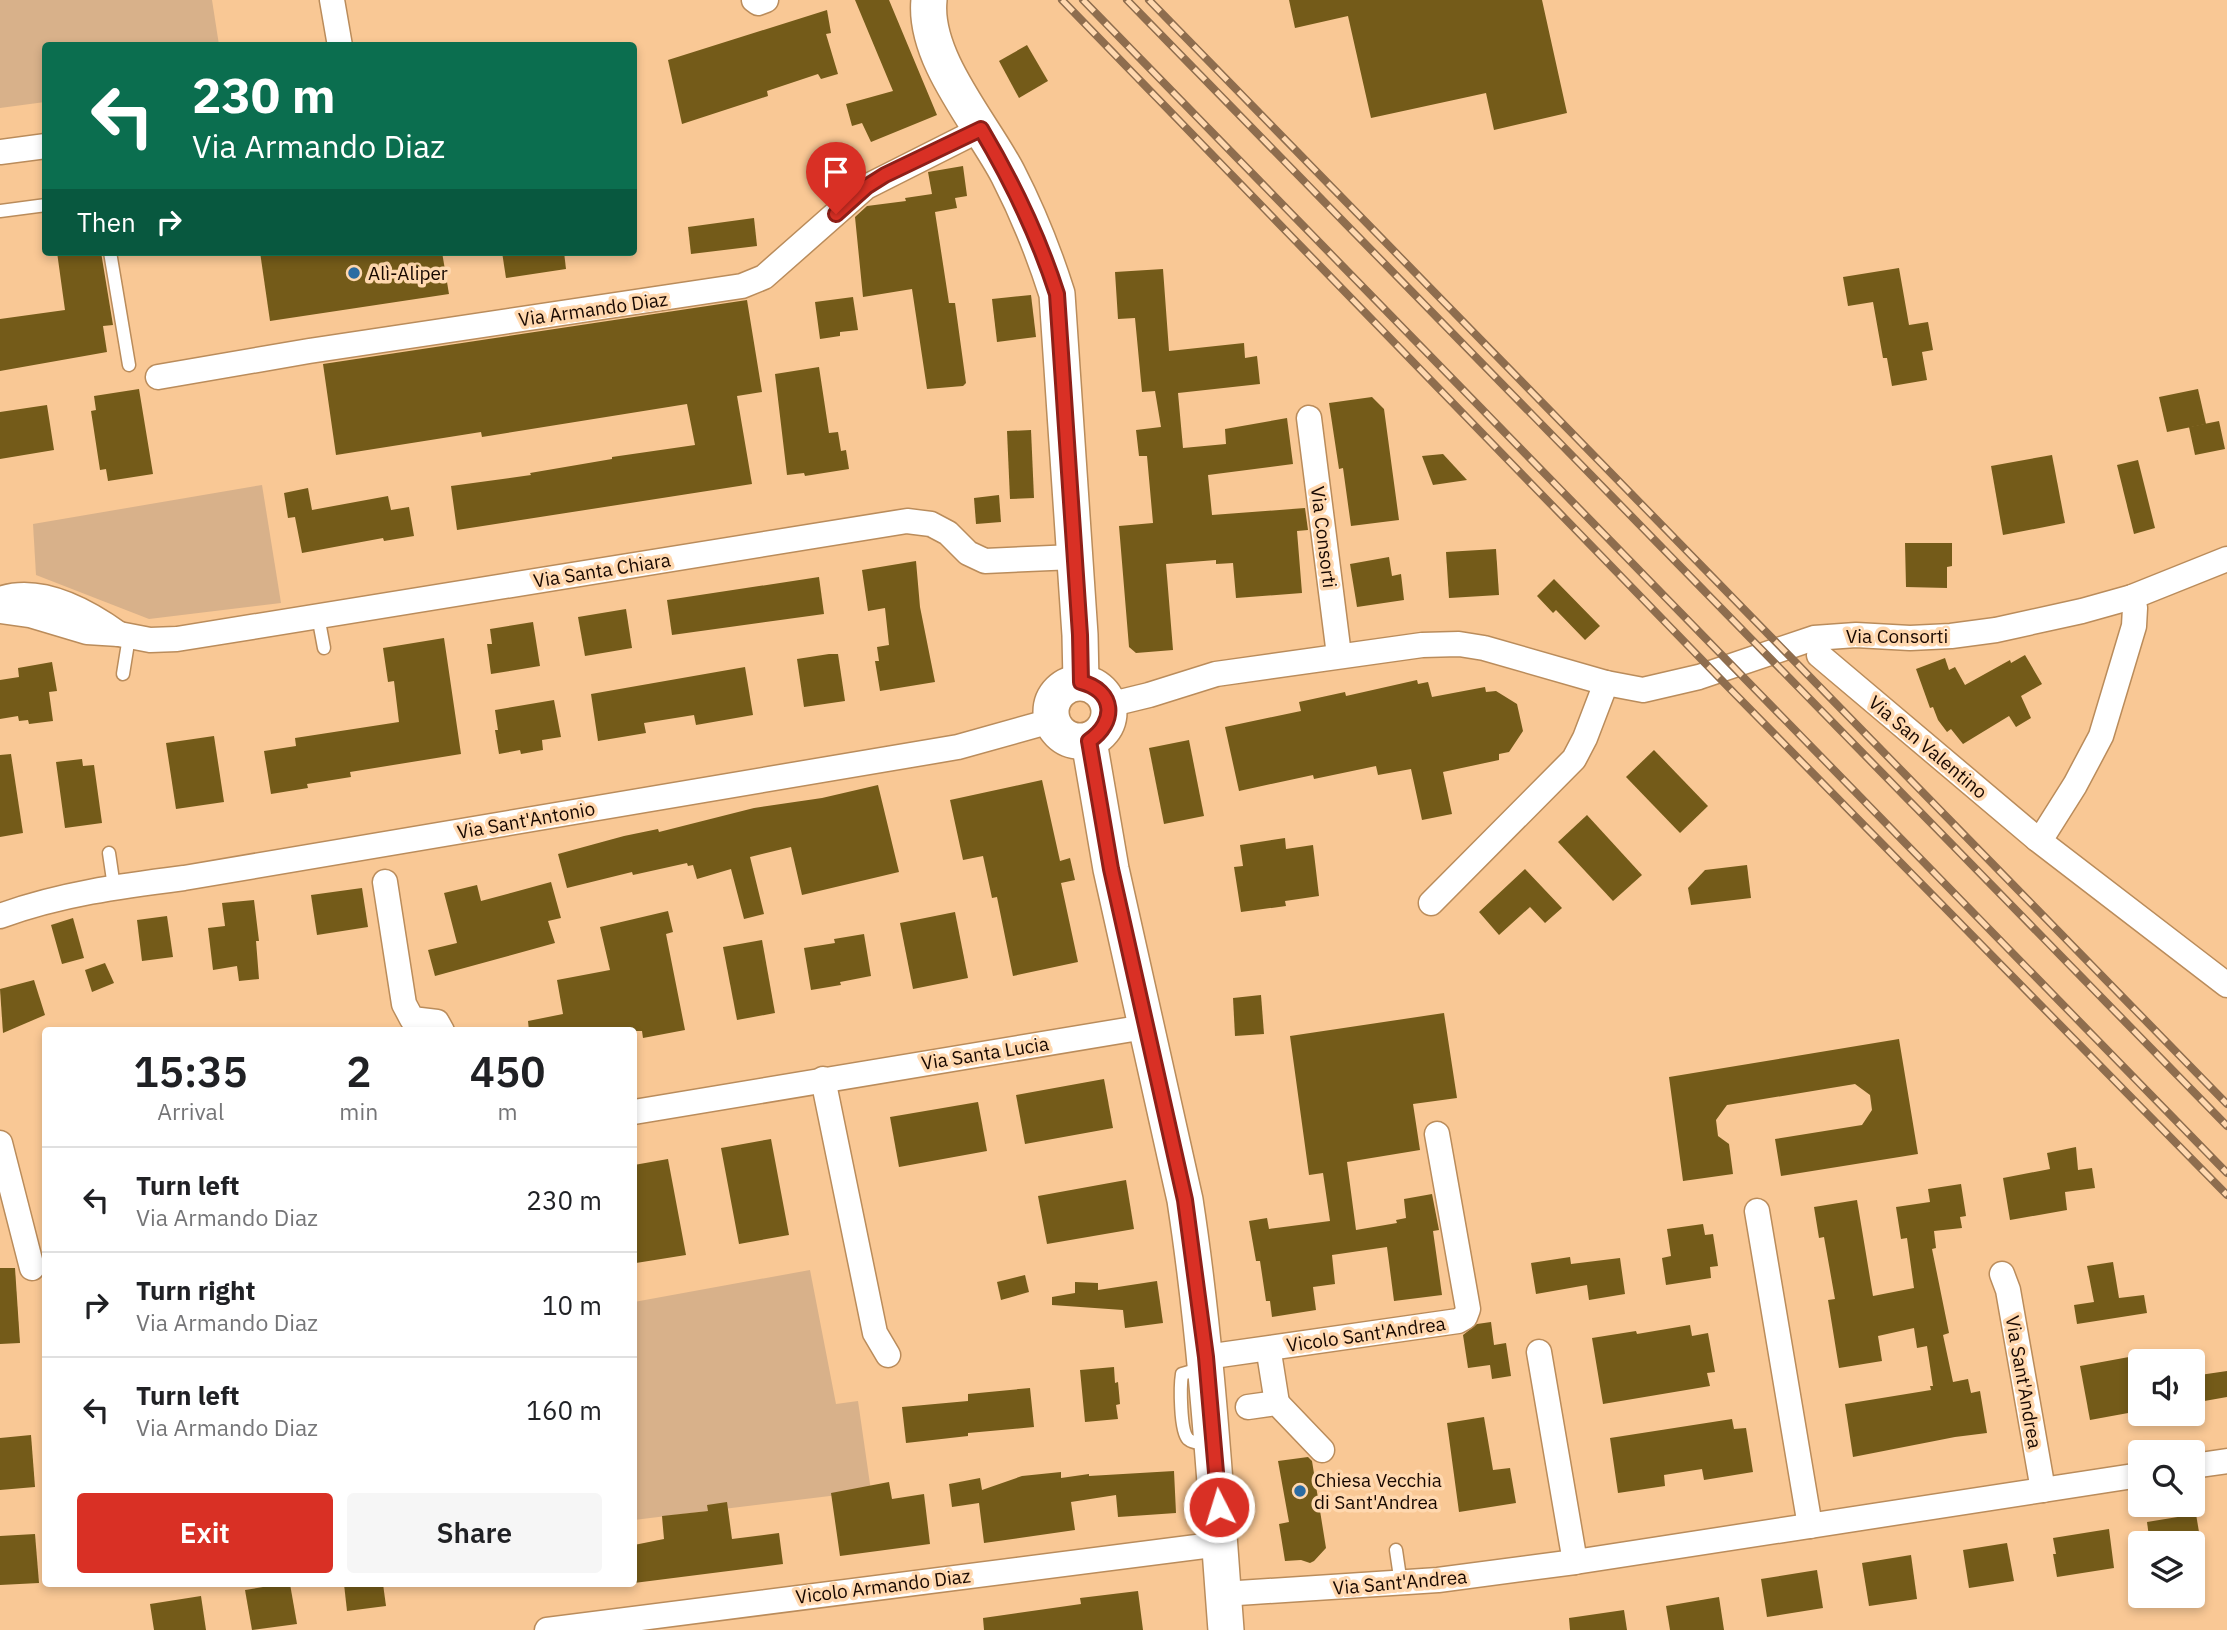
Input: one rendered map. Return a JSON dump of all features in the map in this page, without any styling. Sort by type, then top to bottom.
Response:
[{"type":"street","points":[[332,0],[339,42]]},
{"type":"street","points":[[754,0],[758,3],[766,0]]},
{"type":"street","points":[[929,0],[929,27],[933,43],[947,72],[1008,174],[1041,244],[1057,294],[1081,682]]},
{"type":"street","name":"Via Armando Diaz","points":[[158,377],[756,282],[772,271],[866,187],[981,129]]},
{"type":"street","points":[[0,152],[42,147]]},
{"type":"street","name":"Via Consorti","points":[[1309,418],[1339,655]]},
{"type":"street","name":"Via Santa Chiara","points":[[0,611],[30,615],[87,632],[150,640],[177,639],[907,521],[931,524],[948,533],[968,553],[985,561],[1074,557]]},
{"type":"street","name":"Via Consorti","points":[[1108,705],[1216,674],[1422,645],[1485,648],[1606,683],[1643,690],[1699,677],[1815,638],[1856,635],[1910,638],[1962,635],[2082,611],[2132,597],[2227,559]]},
{"type":"street","points":[[0,599],[9,596],[33,597],[62,602],[92,615],[124,636]]},
{"type":"street","points":[[2037,839],[2046,831],[2075,785],[2101,736],[2134,626],[2135,608],[2132,597]]},
{"type":"street","name":"Via San Valentino","points":[[1819,655],[2037,839],[2227,985]]},
{"type":"street","points":[[1081,682],[1093,686],[1102,694],[1108,705],[1104,728],[1089,741],[1071,740],[1059,732],[1051,721],[1050,706],[1056,694],[1067,685],[1081,682]]},
{"type":"street","points":[[1431,903],[1574,760],[1586,738],[1606,683]]},
{"type":"street","name":"Via Sant'Antonio","points":[[0,916],[39,902],[114,887],[184,878],[958,747],[1051,721]]},
{"type":"street","points":[[1089,741],[1111,869],[1185,1200],[1206,1362],[1226,1630]]},
{"type":"street","points":[[385,882],[404,1004],[412,1019],[437,1022],[440,1027]]},
{"type":"street","name":"Via Santa Lucia","points":[[637,1111],[1145,1027]]},
{"type":"street","points":[[824,1079],[876,1333],[888,1355]]},
{"type":"street","name":"Vicolo Sant'Andrea","points":[[1206,1362],[1458,1321],[1465,1317],[1468,1309],[1437,1134]]},
{"type":"street","points":[[0,1143],[32,1268]]},
{"type":"street","points":[[1757,1211],[1810,1526]]},
{"type":"street","name":"Via Sant'Andrea","points":[[2002,1274],[2008,1290],[2043,1490]]},
{"type":"street","points":[[1539,1352],[1575,1562]]},
{"type":"street","points":[[1270,1360],[1277,1403],[1322,1450]]},
{"type":"street","points":[[1248,1407],[1277,1403]]},
{"type":"street","points":[[2205,1464],[2227,1461]]},
{"type":"street","name":"Via Sant'Andrea","points":[[1223,1594],[1401,1584],[1575,1562],[2128,1477]]},
{"type":"street","name":"Vicolo Armando Diaz","points":[[547,1630],[1220,1544]]},
{"type":"lane","points":[[0,211],[42,206]]},
{"type":"lane","points":[[111,256],[130,365]]},
{"type":"lane","points":[[318,616],[324,648]]},
{"type":"lane","points":[[123,674],[124,636]]},
{"type":"lane","points":[[109,853],[114,887]]},
{"type":"lane","points":[[1396,1550],[1401,1584]]},
{"type":"shaded area","points":[[0,0],[212,0],[219,42],[42,42],[42,102],[0,108]]},
{"type":"shaded area","points":[[262,485],[281,603],[149,619],[36,575],[33,524]]},
{"type":"shaded area","points":[[810,1270],[836,1404],[858,1401],[871,1491],[637,1520],[637,1301]]},
{"type":"building","points":[[855,0],[889,0],[937,115],[871,142],[862,123],[852,126],[846,104],[893,91]]},
{"type":"building","points":[[1289,0],[1542,0],[1567,113],[1494,130],[1486,93],[1371,118],[1348,16],[1295,28]]},
{"type":"building","points":[[827,10],[831,33],[826,34],[838,74],[821,79],[818,74],[767,91],[768,96],[682,124],[668,60]]},
{"type":"building","points":[[1027,45],[1048,81],[1019,98],[999,61]]},
{"type":"building","points":[[963,166],[967,196],[955,198],[957,208],[935,212],[949,303],[955,303],[966,383],[963,386],[927,389],[912,289],[863,297],[855,217],[867,206],[906,201],[905,198],[932,194],[928,172]]},
{"type":"building","points":[[754,218],[757,246],[691,254],[688,227]]},
{"type":"building","points":[[58,256],[102,256],[113,325],[103,326],[107,352],[0,371],[0,319],[65,310]]},
{"type":"building","name":"Alì-Aliper","points":[[261,256],[443,256],[449,294],[270,321]]},
{"type":"building","points":[[503,256],[564,256],[566,269],[506,278]]},
{"type":"building","points":[[1899,268],[1909,325],[1928,322],[1933,350],[1922,352],[1927,380],[1892,386],[1887,358],[1883,358],[1873,302],[1848,306],[1843,277]]},
{"type":"building","points":[[1163,269],[1169,351],[1244,343],[1245,358],[1257,356],[1260,384],[1178,393],[1183,448],[1226,444],[1225,429],[1287,418],[1293,464],[1208,475],[1212,515],[1305,508],[1308,530],[1297,531],[1302,593],[1236,598],[1233,563],[1216,564],[1216,560],[1166,564],[1173,650],[1136,653],[1129,647],[1119,526],[1153,523],[1147,456],[1139,456],[1136,430],[1161,427],[1155,391],[1142,392],[1135,318],[1118,319],[1115,272]]},
{"type":"building","points":[[1031,295],[1036,337],[997,342],[992,299]]},
{"type":"building","points":[[853,297],[858,330],[840,332],[840,336],[820,339],[815,302]]},
{"type":"building","points":[[747,300],[762,392],[737,396],[752,484],[457,530],[451,486],[531,475],[530,473],[612,457],[695,445],[687,404],[482,437],[481,432],[336,455],[323,364]]},
{"type":"building","points":[[819,367],[829,433],[838,432],[841,451],[846,450],[849,469],[805,476],[804,473],[787,475],[775,374]]},
{"type":"building","points":[[139,389],[153,474],[108,481],[106,469],[100,470],[91,411],[96,410],[94,396]]},
{"type":"building","points":[[2198,389],[2206,424],[2167,432],[2159,397]]},
{"type":"building","points":[[1372,397],[1384,409],[1399,520],[1351,526],[1343,468],[1339,469],[1329,403]]},
{"type":"building","points":[[47,405],[54,450],[0,459],[0,412]]},
{"type":"building","points":[[2219,421],[2225,449],[2195,455],[2189,427]]},
{"type":"building","points":[[1031,430],[1034,498],[1010,499],[1007,431]]},
{"type":"building","points":[[1443,454],[1467,480],[1433,485],[1422,456]]},
{"type":"building","points":[[2052,455],[2065,523],[2003,535],[1991,466]]},
{"type":"building","points":[[2138,460],[2155,528],[2134,534],[2117,465]]},
{"type":"building","points":[[308,488],[312,510],[388,496],[391,510],[409,507],[414,536],[384,541],[383,538],[302,553],[295,517],[288,518],[284,493]]},
{"type":"building","points":[[999,495],[1001,522],[976,524],[974,498]]},
{"type":"building","points":[[1905,543],[1952,543],[1952,566],[1947,567],[1947,588],[1906,587]]},
{"type":"building","points":[[1496,549],[1499,595],[1449,598],[1446,552]]},
{"type":"building","points":[[1389,557],[1392,576],[1401,574],[1404,600],[1357,607],[1350,564]]},
{"type":"building","points":[[916,561],[920,607],[935,682],[880,691],[875,661],[879,661],[877,647],[889,645],[885,608],[868,611],[862,570]]},
{"type":"building","points":[[819,577],[824,614],[672,635],[667,600]]},
{"type":"building","points":[[1554,579],[1600,626],[1585,640],[1556,610],[1553,613],[1537,596]]},
{"type":"building","points":[[626,609],[632,648],[585,656],[578,617]]},
{"type":"building","points":[[533,622],[540,666],[491,674],[487,644],[492,644],[490,629]]},
{"type":"building","points":[[444,638],[461,754],[350,772],[351,777],[307,784],[308,788],[271,794],[264,751],[296,746],[295,738],[399,722],[394,681],[388,682],[383,648]]},
{"type":"building","points":[[838,654],[845,701],[804,707],[797,659]]},
{"type":"building","points":[[2025,655],[2042,684],[2021,696],[2031,718],[2016,727],[2009,716],[1963,744],[1951,729],[1947,732],[1933,707],[1930,708],[1916,669],[1945,658],[1949,670],[1955,667],[1965,685],[2010,660],[2011,663]]},
{"type":"building","points":[[52,662],[57,691],[49,692],[53,721],[29,724],[28,720],[19,721],[18,716],[0,719],[0,680],[19,677],[18,668]]},
{"type":"building","points":[[745,667],[753,715],[696,725],[694,715],[644,723],[646,733],[598,741],[591,694]]},
{"type":"building","points":[[1417,680],[1418,684],[1428,682],[1432,697],[1485,687],[1486,692],[1496,691],[1517,704],[1523,731],[1509,752],[1499,754],[1499,760],[1443,772],[1452,814],[1422,820],[1411,769],[1378,775],[1376,766],[1314,779],[1313,775],[1239,791],[1225,727],[1301,711],[1299,702],[1345,692],[1346,696]]},
{"type":"building","points":[[554,700],[561,737],[542,740],[543,750],[499,754],[495,710]]},
{"type":"building","points":[[214,736],[224,802],[176,809],[166,743]]},
{"type":"building","points":[[1189,740],[1204,816],[1164,824],[1149,748]]},
{"type":"building","points":[[1654,750],[1708,806],[1680,833],[1626,777]]},
{"type":"building","points":[[11,754],[23,833],[0,837],[0,755]]},
{"type":"building","points":[[82,759],[83,766],[94,765],[102,823],[65,828],[56,762]]},
{"type":"building","points":[[1042,780],[1060,861],[1070,858],[1075,880],[1061,883],[1078,962],[1013,976],[997,897],[992,898],[983,856],[963,860],[950,800]]},
{"type":"building","points":[[878,785],[899,872],[802,895],[791,847],[750,857],[764,914],[744,919],[731,869],[697,879],[693,865],[688,866],[687,863],[633,875],[632,872],[567,888],[558,854],[624,836],[658,829],[659,832],[754,808],[822,798]]},
{"type":"building","points":[[1587,815],[1642,875],[1613,901],[1558,842]]},
{"type":"building","points":[[1285,838],[1286,849],[1313,845],[1319,896],[1285,901],[1286,906],[1241,912],[1234,867],[1243,866],[1240,845]]},
{"type":"building","points":[[1747,865],[1751,898],[1691,905],[1688,888],[1705,870]]},
{"type":"building","points":[[1525,869],[1562,908],[1545,923],[1530,907],[1499,935],[1479,912]]},
{"type":"building","points":[[551,882],[561,918],[548,921],[555,943],[435,976],[428,950],[457,943],[444,893],[477,885],[481,901]]},
{"type":"building","points":[[362,888],[368,927],[317,935],[311,895]]},
{"type":"building","points":[[254,900],[259,941],[256,941],[259,979],[239,981],[237,966],[213,970],[208,928],[225,926],[222,903]]},
{"type":"building","points":[[668,911],[673,932],[666,934],[685,1030],[643,1038],[642,1031],[637,1031],[637,1027],[529,1027],[528,1021],[563,1014],[557,980],[610,970],[600,927]]},
{"type":"building","points":[[955,912],[968,978],[913,989],[900,923]]},
{"type":"building","points":[[167,916],[173,957],[142,961],[137,920]]},
{"type":"building","points":[[73,918],[84,958],[62,964],[51,925]]},
{"type":"building","points":[[864,934],[871,976],[811,990],[804,948],[835,943],[834,939]]},
{"type":"building","points":[[762,940],[775,1013],[737,1020],[723,947]]},
{"type":"building","points":[[105,963],[114,983],[92,992],[85,970]]},
{"type":"building","points":[[34,980],[45,1015],[3,1033],[0,989]]},
{"type":"building","points":[[1261,995],[1264,1034],[1235,1036],[1233,998]]},
{"type":"building","points":[[1444,1013],[1457,1098],[1413,1104],[1420,1150],[1347,1162],[1356,1230],[1397,1223],[1396,1220],[1406,1218],[1404,1199],[1432,1194],[1439,1230],[1433,1231],[1442,1295],[1394,1301],[1387,1247],[1332,1255],[1335,1284],[1313,1287],[1316,1310],[1272,1317],[1270,1301],[1266,1301],[1260,1261],[1256,1261],[1249,1221],[1267,1218],[1269,1229],[1330,1221],[1323,1173],[1309,1175],[1290,1036]]},
{"type":"building","points":[[1899,1039],[1918,1154],[1781,1176],[1775,1139],[1862,1125],[1872,1110],[1870,1095],[1855,1084],[1727,1105],[1716,1120],[1718,1136],[1729,1144],[1733,1174],[1683,1181],[1669,1077]]},
{"type":"building","points":[[1104,1079],[1113,1128],[1025,1144],[1016,1095]]},
{"type":"building","points":[[978,1102],[987,1151],[899,1167],[890,1117]]},
{"type":"building","points":[[771,1139],[789,1235],[739,1244],[721,1148]]},
{"type":"building","points":[[2076,1147],[2078,1170],[2092,1168],[2095,1188],[2065,1192],[2067,1210],[2010,1220],[2003,1178],[2050,1169],[2047,1153]]},
{"type":"building","points":[[668,1159],[686,1255],[637,1263],[637,1164]]},
{"type":"building","points":[[1126,1180],[1134,1229],[1047,1244],[1038,1196]]},
{"type":"building","points":[[1961,1184],[1966,1216],[1960,1217],[1962,1228],[1934,1231],[1936,1248],[1932,1249],[1949,1333],[1943,1335],[1953,1382],[1968,1379],[1971,1393],[1980,1391],[1987,1433],[1853,1457],[1845,1404],[1931,1390],[1930,1386],[1933,1386],[1927,1346],[1917,1348],[1914,1328],[1878,1336],[1882,1361],[1839,1368],[1828,1300],[1835,1299],[1824,1237],[1819,1238],[1814,1207],[1857,1200],[1873,1296],[1914,1288],[1907,1238],[1901,1239],[1896,1207],[1930,1202],[1928,1189]]},
{"type":"building","points":[[1703,1224],[1705,1235],[1713,1234],[1718,1266],[1710,1267],[1711,1278],[1666,1285],[1662,1258],[1671,1256],[1667,1229]]},
{"type":"building","points":[[1570,1257],[1571,1264],[1620,1258],[1625,1294],[1589,1300],[1587,1285],[1536,1294],[1531,1263]]},
{"type":"building","points":[[2113,1262],[2119,1298],[2144,1295],[2147,1313],[2077,1324],[2074,1305],[2094,1302],[2087,1266]]},
{"type":"building","points":[[0,1268],[15,1268],[20,1343],[0,1344]]},
{"type":"building","points":[[1025,1275],[1029,1292],[1001,1300],[997,1282]]},
{"type":"building","points":[[1157,1281],[1163,1323],[1125,1328],[1123,1310],[1052,1305],[1052,1297],[1075,1293],[1075,1282],[1098,1283],[1098,1290]]},
{"type":"building","points":[[1491,1322],[1494,1345],[1506,1343],[1511,1376],[1492,1379],[1490,1365],[1468,1368],[1463,1335],[1477,1324]]},
{"type":"building","points":[[1690,1325],[1692,1336],[1708,1333],[1715,1372],[1707,1373],[1710,1386],[1603,1404],[1592,1338]]},
{"type":"building","points":[[2128,1357],[2128,1413],[2090,1420],[2080,1366]]},
{"type":"building","points":[[1114,1367],[1120,1404],[1116,1405],[1118,1419],[1085,1422],[1080,1370]]},
{"type":"building","points":[[2227,1371],[2227,1397],[2205,1401],[2205,1374]]},
{"type":"building","points":[[1030,1388],[1034,1427],[968,1433],[968,1436],[906,1443],[902,1407],[968,1401],[968,1394]]},
{"type":"building","points":[[1484,1417],[1493,1470],[1510,1468],[1516,1503],[1459,1512],[1447,1423]]},
{"type":"building","points":[[1732,1419],[1734,1429],[1746,1428],[1753,1472],[1704,1480],[1702,1469],[1664,1475],[1665,1486],[1618,1493],[1610,1438]]},
{"type":"building","points":[[31,1435],[35,1487],[0,1490],[0,1438]]},
{"type":"building","name":"Chiesa Vecchia di Sant'Andrea","points":[[1308,1457],[1312,1461],[1326,1548],[1310,1563],[1301,1560],[1285,1561],[1279,1524],[1289,1522],[1278,1461]]},
{"type":"building","points":[[1174,1471],[1176,1513],[1118,1517],[1116,1495],[1071,1502],[1075,1530],[984,1543],[979,1503],[952,1507],[949,1484],[980,1478],[982,1490],[1022,1476],[1061,1472],[1061,1478],[1089,1474]]},
{"type":"building","points":[[889,1482],[892,1499],[924,1494],[930,1544],[840,1556],[831,1493]]},
{"type":"building","points":[[727,1502],[732,1539],[779,1533],[783,1564],[637,1583],[637,1544],[664,1539],[662,1516],[708,1511],[707,1505]]},
{"type":"building","points":[[2196,1517],[2199,1531],[2148,1531],[2147,1522]]},
{"type":"building","points":[[2109,1529],[2114,1568],[2057,1577],[2053,1538]]},
{"type":"building","points":[[35,1534],[39,1583],[0,1585],[0,1536]]},
{"type":"building","points":[[2007,1543],[2014,1581],[1969,1588],[1963,1550]]},
{"type":"building","points":[[1911,1555],[1917,1599],[1869,1606],[1862,1563]]},
{"type":"building","points":[[1817,1570],[1823,1608],[1767,1617],[1761,1579]]},
{"type":"building","points":[[291,1587],[297,1624],[252,1630],[245,1590]]},
{"type":"building","points":[[344,1587],[383,1587],[386,1606],[347,1611]]},
{"type":"building","points":[[1138,1591],[1143,1630],[984,1630],[983,1618],[1081,1604],[1080,1598]]},
{"type":"building","points":[[201,1596],[206,1630],[154,1630],[150,1604]]},
{"type":"building","points":[[1719,1597],[1724,1630],[1670,1630],[1666,1606]]},
{"type":"building","points":[[1624,1610],[1627,1630],[1570,1630],[1569,1618]]},
{"type":"railway","points":[[1062,0],[1736,695],[2227,1195]]},
{"type":"railway","points":[[1083,0],[2227,1173]]},
{"type":"railway","points":[[1127,0],[2227,1126]]},
{"type":"railway","points":[[1149,0],[2227,1104]]},
{"type":"place","name":"Alì-Aliper","points":[[354,273]]},
{"type":"place","name":"Chiesa Vecchia di Sant'Andrea","points":[[1300,1491]]},
{"type":"route","points":[[836,214],[866,187],[885,175],[981,129],[1008,174],[1041,244],[1057,294],[1081,682],[1093,686],[1102,694],[1108,705],[1104,728],[1089,741],[1111,869],[1185,1200],[1206,1357],[1219,1507]]}]
